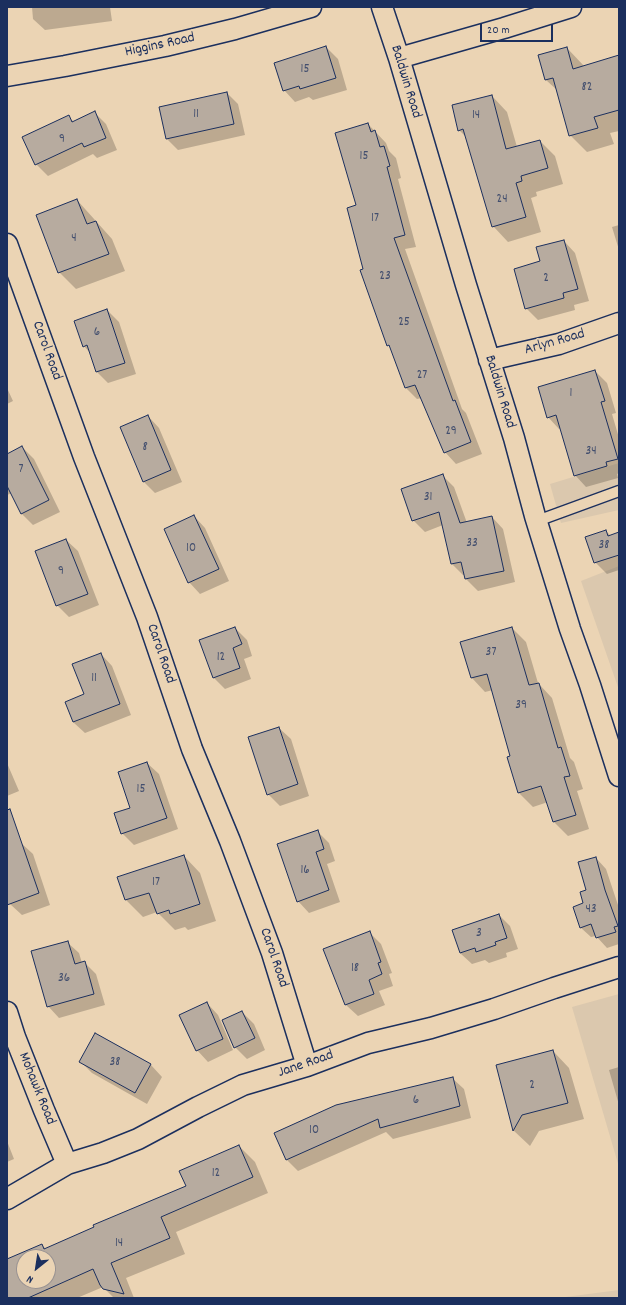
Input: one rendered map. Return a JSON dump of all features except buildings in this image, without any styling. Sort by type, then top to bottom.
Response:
[{"type":"street","name":"Higgins Road","points":[[7,76],[165,46],[235,30],[311,7]]},
{"type":"street","name":"Baldwin Road","points":[[382,7],[399,58],[466,285],[514,438],[570,630],[619,776]]},
{"type":"street","points":[[399,58],[571,7]]},
{"type":"street","name":"Carol Road","points":[[7,244],[84,457],[147,617],[192,749],[230,841],[272,953],[307,1066]]},
{"type":"street","name":"Arlyn Road","points":[[489,360],[559,344],[619,323]]},
{"type":"street","name":"Jane Road","points":[[7,1199],[67,1164],[103,1153],[138,1139],[243,1085],[307,1066],[368,1043],[431,1028],[618,969]]},
{"type":"street","name":"Mohawk Road","points":[[7,1012],[38,1096],[67,1164]]},
{"type":"lane","points":[[537,521],[619,491]]},
{"type":"shaded area","points":[[619,463],[619,510],[561,523],[550,484]]},
{"type":"shaded area","points":[[619,566],[619,690],[581,581]]},
{"type":"shaded area","points":[[619,994],[619,1167],[572,1007]]},
{"type":"shaded area","points":[[619,1290],[619,1298],[558,1298]]}]
